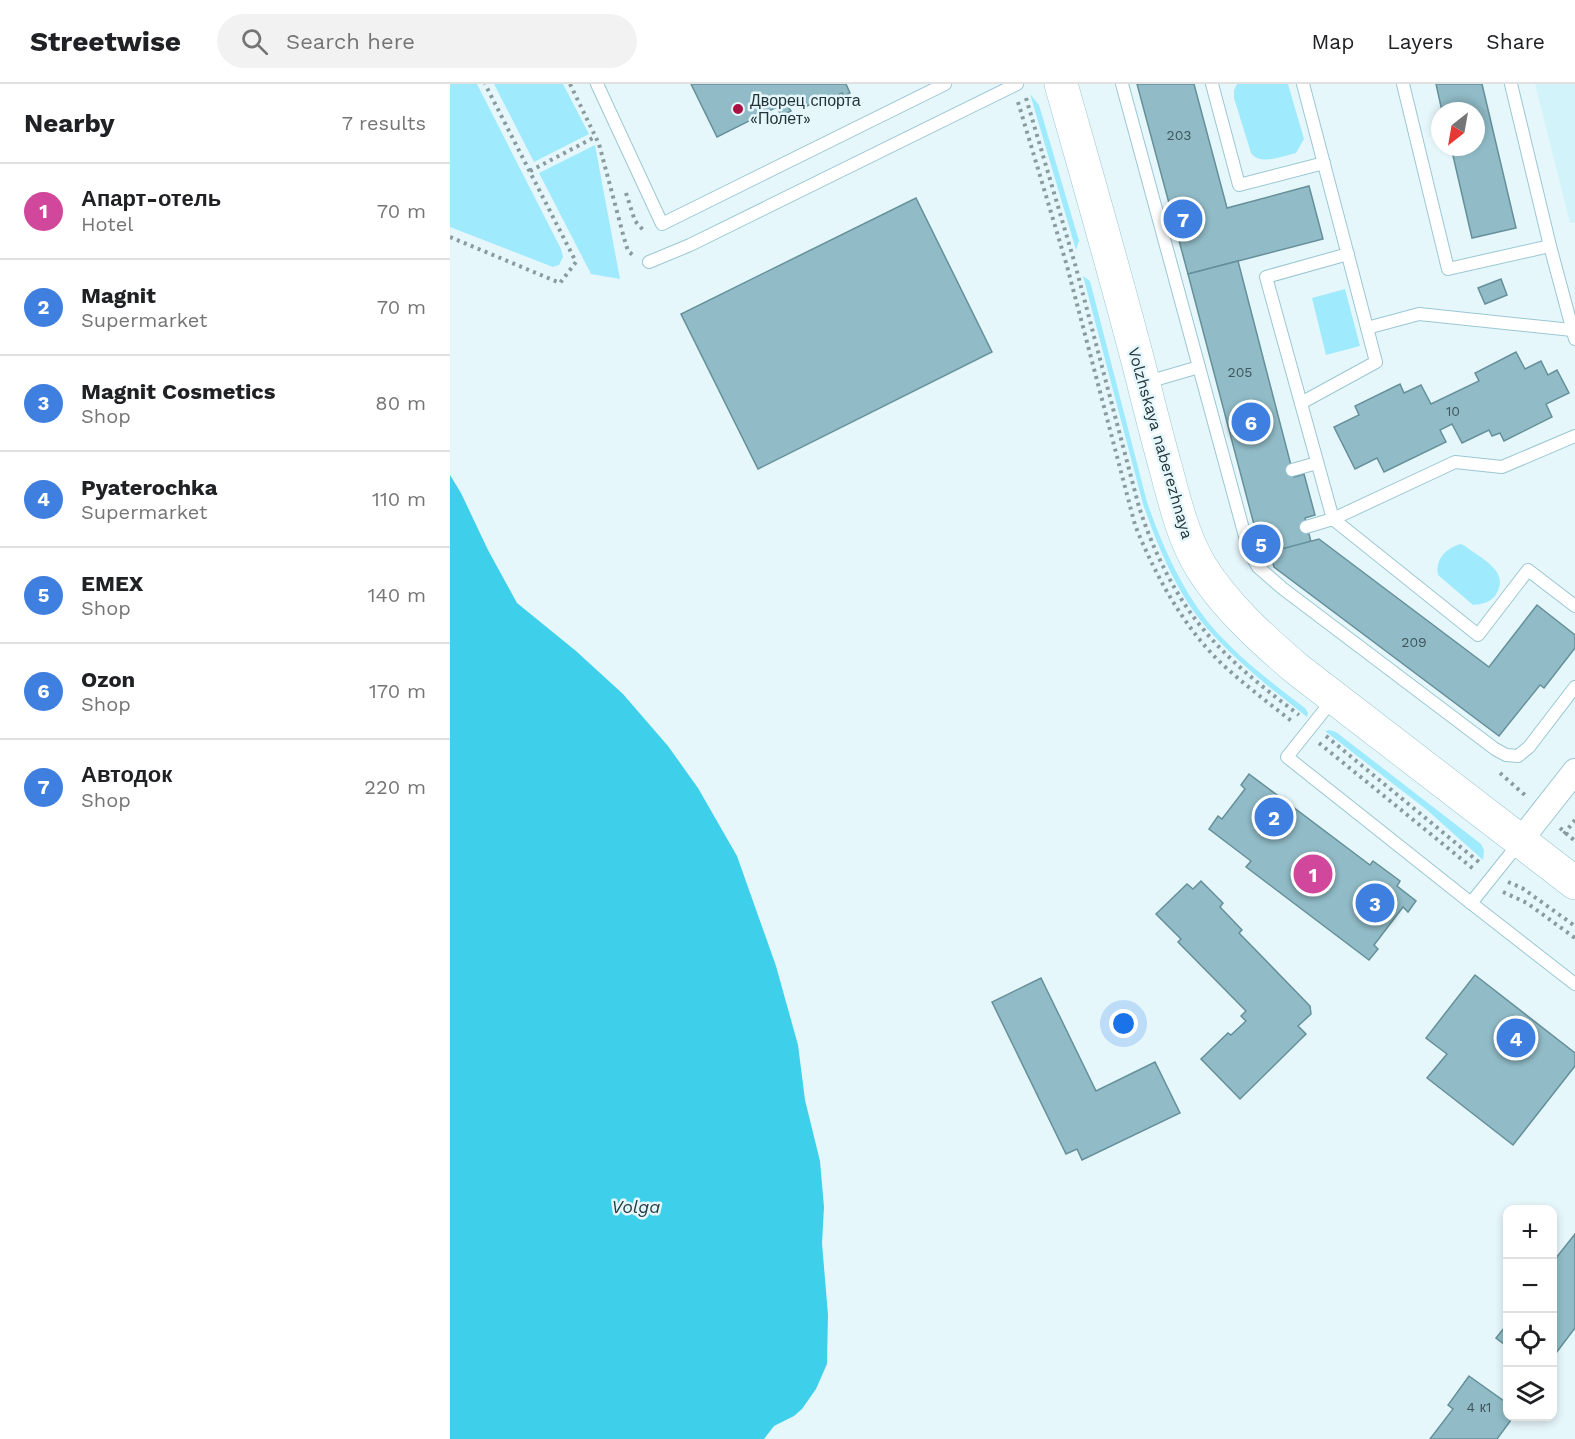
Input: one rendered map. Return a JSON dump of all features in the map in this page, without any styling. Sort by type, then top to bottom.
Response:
[{"type":"street","name":"Volzhskaya naberezhnaya","points":[[1061,84],[1179,518],[1185,538],[1201,567],[1224,599],[1262,640],[1575,883]]},
{"type":"street","points":[[1520,841],[1575,771]]},
{"type":"lane","points":[[597,84],[662,224],[945,84]]},
{"type":"lane","points":[[1122,84],[1199,367],[1238,485],[1252,542],[1253,560],[1258,567],[1282,588],[1506,755],[1518,756],[1529,747],[1575,687]]},
{"type":"lane","points":[[1212,84],[1239,185],[1324,163]]},
{"type":"lane","points":[[1301,403],[1376,362],[1303,84]]},
{"type":"lane","points":[[1403,84],[1448,268],[1550,246]]},
{"type":"lane","points":[[1367,328],[1419,314],[1574,334],[1511,84]]},
{"type":"lane","points":[[649,262],[690,245],[1013,86]]},
{"type":"lane","points":[[1348,254],[1266,277],[1333,519],[1478,635],[1528,570],[1575,606]]},
{"type":"lane","points":[[1143,383],[1199,367]]},
{"type":"lane","points":[[1306,527],[1333,519],[1455,462],[1502,467],[1575,436]]},
{"type":"lane","points":[[1292,470],[1317,463]]},
{"type":"lane","points":[[1334,698],[1287,757],[1575,984]]},
{"type":"lane","points":[[1471,903],[1520,841]]},
{"type":"path","points":[[450,237],[560,284],[576,262],[485,84]]},
{"type":"path","points":[[570,84],[596,137],[628,251],[636,258],[649,262]]},
{"type":"path","points":[[1013,86],[1067,266],[1136,525],[1144,547],[1179,611],[1222,664],[1499,890],[1527,903],[1575,938]]},
{"type":"path","points":[[530,171],[596,137]]},
{"type":"path","points":[[625,190],[639,228],[654,235]]},
{"type":"path","points":[[1499,773],[1518,787],[1543,812]]},
{"type":"shaded area","points":[[450,84],[477,84],[561,249],[563,257],[559,265],[553,267],[450,227]]},
{"type":"shaded area","points":[[494,84],[563,84],[589,134],[534,162]]},
{"type":"shaded area","points":[[1237,84],[1288,84],[1304,139],[1296,153],[1266,160],[1255,157],[1251,153],[1234,98]]},
{"type":"shaded area","points":[[1535,84],[1575,84],[1575,223],[1570,223]]},
{"type":"shaded area","points":[[1030,94],[1039,105],[1079,241],[1076,250]]},
{"type":"shaded area","points":[[595,145],[620,279],[591,274],[539,173]]},
{"type":"shaded area","points":[[1083,276],[1090,281],[1147,502],[1173,565],[1208,622],[1254,668],[1305,708],[1308,713],[1307,717],[1254,674],[1217,639],[1195,613],[1177,584],[1143,504]]},
{"type":"shaded area","points":[[1345,289],[1360,346],[1326,355],[1312,298]]},
{"type":"shaded area","points":[[1461,544],[1486,561],[1497,573],[1500,580],[1499,587],[1495,596],[1488,602],[1473,605],[1438,575],[1440,559],[1446,551]]},
{"type":"shaded area","points":[[1325,731],[1336,732],[1481,844],[1484,850],[1483,860],[1427,810]]},
{"type":"water","name":"Volga","points":[[450,475],[517,603],[576,651],[623,694],[668,746],[698,788],[737,856],[776,966],[798,1045],[805,1100],[820,1161],[824,1207],[822,1243],[828,1315],[827,1364],[816,1389],[802,1409],[794,1416],[774,1426],[764,1439],[450,1439]]},
{"type":"building","name":"Дворец спорта «Полет»","points":[[691,84],[846,84],[850,93],[844,96],[842,93],[827,100],[826,97],[807,106],[802,95],[786,103],[791,111],[781,116],[777,107],[717,137]]},
{"type":"building","points":[[1137,84],[1194,84],[1227,208],[1309,186],[1323,239],[1188,274]]},
{"type":"building","points":[[1436,84],[1482,84],[1516,228],[1472,238],[1453,156],[1485,156],[1485,102],[1440,102]]},
{"type":"building","points":[[916,198],[992,352],[758,469],[681,314]]},
{"type":"building","points":[[1238,261],[1294,477],[1304,474],[1315,515],[1305,518],[1311,542],[1262,555],[1188,274]]},
{"type":"building","points":[[1501,279],[1507,295],[1485,304],[1478,288]]},
{"type":"building","points":[[1516,352],[1525,369],[1541,361],[1548,375],[1557,370],[1569,393],[1546,404],[1552,417],[1504,441],[1500,433],[1492,436],[1489,430],[1462,443],[1452,424],[1440,430],[1446,442],[1384,472],[1377,458],[1355,469],[1334,427],[1359,415],[1355,406],[1400,384],[1404,393],[1421,385],[1431,404],[1479,381],[1475,373]]},
{"type":"building","points":[[1319,539],[1489,667],[1537,605],[1575,635],[1575,648],[1544,688],[1540,685],[1499,736],[1274,567],[1270,552]]},
{"type":"building","points":[[1249,774],[1370,865],[1373,861],[1400,881],[1397,886],[1416,901],[1408,912],[1403,907],[1374,945],[1378,949],[1369,960],[1246,867],[1251,861],[1209,829],[1218,816],[1222,819],[1245,789],[1241,785]]},
{"type":"building","points":[[1201,881],[1223,903],[1220,907],[1242,930],[1239,933],[1310,1006],[1311,1014],[1298,1026],[1306,1034],[1240,1099],[1201,1059],[1228,1033],[1231,1035],[1246,1021],[1241,1016],[1246,1011],[1178,942],[1181,939],[1156,914],[1187,884],[1193,889]]},
{"type":"building","points":[[1475,975],[1575,1053],[1575,1066],[1513,1145],[1427,1078],[1447,1054],[1426,1038]]},
{"type":"building","points":[[1041,978],[1096,1091],[1155,1062],[1180,1113],[1082,1160],[1077,1149],[1066,1154],[992,1002]]},
{"type":"building","points":[[1575,1234],[1575,1328],[1557,1352],[1557,1259]]},
{"type":"building","points":[[1503,1329],[1503,1343],[1496,1338]]},
{"type":"building","points":[[1469,1376],[1503,1400],[1503,1421],[1510,1421],[1497,1439],[1430,1439],[1453,1409],[1448,1405]]},
{"type":"place","name":"Дворец спорта «Полет»","points":[[738,109]]},
{"type":"place","name":"Автодок","points":[[1183,219]]},
{"type":"place","name":"Ozon","points":[[1251,422]]},
{"type":"place","name":"EMEX","points":[[1261,544]]},
{"type":"place","name":"Magnit","points":[[1274,817]]},
{"type":"place","name":"Апарт-отель","points":[[1313,874]]},
{"type":"place","name":"Magnit Cosmetics","points":[[1375,903]]},
{"type":"place","name":"Pyaterochka","points":[[1516,1038]]}]
